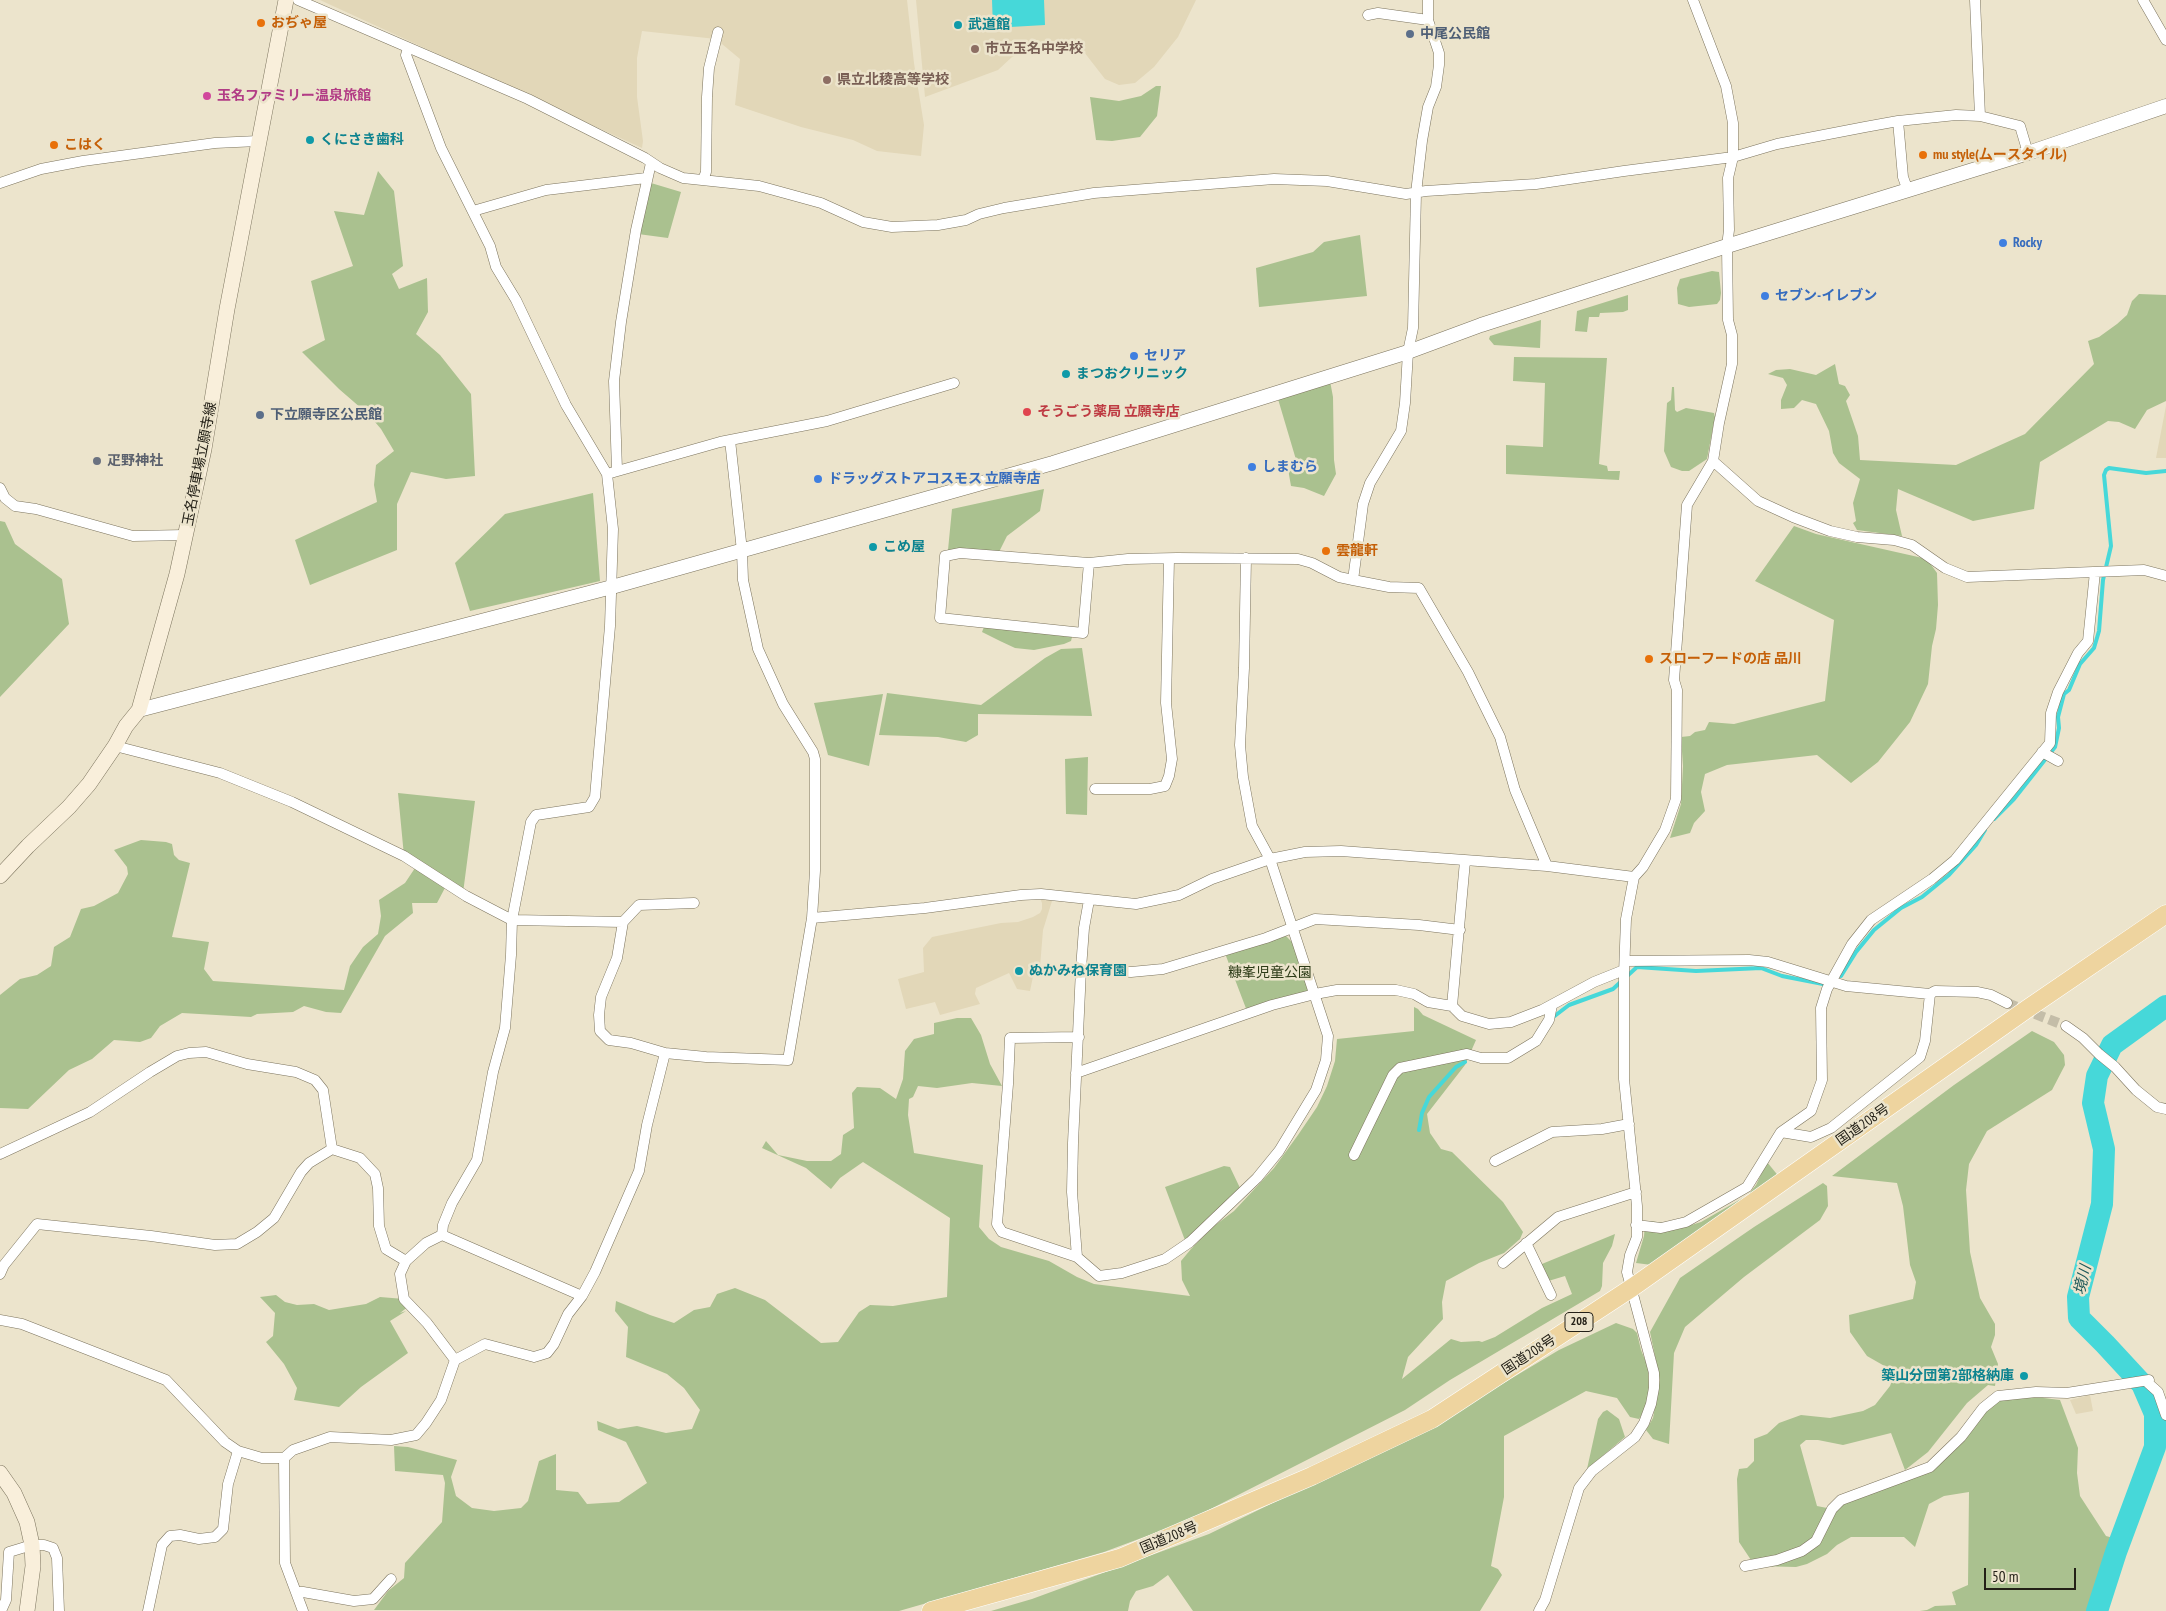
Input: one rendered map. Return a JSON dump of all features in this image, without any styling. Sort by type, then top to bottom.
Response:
[{"type":"highway","name":"国道208号","points":[[931,1611],[1120,1558],[1312,1476],[1432,1419],[1633,1287],[2166,914]]},
{"type":"main road","name":"玉名停車場立願寺線","points":[[0,876],[69,807],[89,784],[126,726],[139,710],[177,574],[210,418],[227,309],[286,0]]},
{"type":"main road","points":[[0,1473],[14,1493],[27,1522],[32,1545],[32,1566],[27,1611]]},
{"type":"street","points":[[298,0],[528,99],[645,158],[650,163],[683,178],[759,186],[821,203],[863,222],[892,227],[938,225],[966,220],[979,214],[1004,208],[1094,193],[1265,180],[1327,181],[1406,194],[1426,190],[1536,184],[1733,157],[1777,144],[1898,121],[1956,115],[1980,116],[2020,126],[2028,154]]},
{"type":"street","points":[[1353,580],[1361,514],[1370,483],[1401,431],[1405,402],[1408,352],[1413,328],[1416,193],[1428,107],[1436,87],[1439,64],[1438,53],[1428,20],[1428,0]]},
{"type":"street","points":[[1539,1611],[1545,1600],[1579,1488],[1592,1471],[1635,1437],[1644,1423],[1651,1404],[1654,1373],[1633,1287],[1627,1272],[1630,1256],[1637,1237],[1636,1192],[1624,1079],[1626,919],[1634,877],[1643,867],[1666,830],[1676,799],[1677,690],[1674,680],[1686,505],[1713,461],[1718,423],[1732,364],[1732,335],[1728,320],[1727,246],[1729,230],[1728,178],[1733,157],[1733,123],[1726,86],[1693,0]]},
{"type":"street","points":[[1975,0],[1980,116]]},
{"type":"street","points":[[2143,0],[2166,40]]},
{"type":"street","points":[[1368,15],[1378,13],[1428,20]]},
{"type":"street","points":[[703,180],[706,172],[709,68],[718,32]]},
{"type":"street","points":[[408,48],[406,56],[441,148],[490,246],[496,267],[516,300],[566,405],[607,474],[613,529],[612,587],[606,691],[595,797],[589,808],[536,815],[531,822],[512,920],[505,1028],[493,1072],[484,1130],[477,1160],[452,1203],[442,1235]]},
{"type":"street","points":[[139,710],[612,587],[1054,463],[1408,352],[1481,326],[1727,246],[2028,154],[2166,106]]},
{"type":"street","points":[[1898,121],[1903,177],[1908,191]]},
{"type":"street","points":[[0,183],[41,168],[83,161],[215,143],[258,141]]},
{"type":"street","points":[[617,470],[614,381],[622,313],[650,163]]},
{"type":"street","points":[[473,211],[546,190],[646,178]]},
{"type":"street","points":[[607,474],[730,440],[827,421],[954,383]]},
{"type":"street","points":[[694,903],[639,905],[623,922],[616,958],[601,997],[600,1032],[610,1040],[631,1043],[665,1053],[706,1057],[788,1060],[812,918],[815,870],[815,759],[813,752],[783,704],[758,649],[744,580],[730,440]]},
{"type":"street","points":[[1713,461],[1758,501],[1792,517],[1830,531],[1858,537],[1894,540],[1912,545],[1945,568],[1967,577],[2144,570],[2166,576]]},
{"type":"street","points":[[0,488],[5,498],[15,506],[36,509],[133,536],[185,535]]},
{"type":"street","points":[[1089,563],[1083,633],[940,618],[945,556],[960,553],[1089,563],[1128,559],[1298,559],[1312,563],[1339,577],[1389,587],[1419,588],[1468,672],[1500,737],[1515,790],[1547,866]]},
{"type":"street","points":[[1079,1037],[1010,1038],[997,1224],[1002,1232],[1077,1257],[1098,1276],[1122,1273],[1165,1259],[1190,1242],[1257,1178],[1279,1151],[1319,1083],[1326,1060],[1328,1036],[1270,859],[1252,826],[1243,777],[1240,745],[1245,651],[1246,558]]},
{"type":"street","points":[[1095,789],[1150,789],[1165,786],[1169,776],[1172,759],[1166,704],[1169,559]]},
{"type":"street","points":[[1636,1225],[1661,1228],[1686,1222],[1747,1187],[1781,1132],[1811,1111],[1822,1080],[1821,1008],[1828,989],[1852,944],[1871,920],[1932,879],[1955,860],[2050,743],[2051,712],[2058,692],[2078,653],[2088,641],[2096,572]]},
{"type":"street","points":[[115,746],[220,773],[292,802],[404,856],[466,896],[512,920],[623,922]]},
{"type":"street","points":[[2044,752],[2058,761]]},
{"type":"street","points":[[812,918],[924,908],[1041,894],[1136,904],[1179,895],[1212,879],[1270,859],[1304,852],[1341,851],[1547,866],[1634,877]]},
{"type":"street","points":[[1452,1006],[1465,861]]},
{"type":"street","points":[[1077,1257],[1072,1192],[1076,1073],[1084,928],[1090,900]]},
{"type":"street","points":[[1081,969],[1114,972],[1163,969],[1266,938],[1315,919],[1419,925],[1460,930]]},
{"type":"street","points":[[1076,1073],[1221,1022],[1315,994],[1337,990],[1396,990],[1414,994],[1428,1002],[1452,1006],[1462,1016],[1489,1024],[1511,1022],[1552,1005],[1594,982],[1624,969],[1750,960],[1768,962],[1846,986],[1930,994],[1935,991],[1977,992],[1991,995],[2007,1003]]},
{"type":"street","points":[[1781,1132],[1811,1137],[1831,1128],[1920,1058],[1925,1040],[1930,994]]},
{"type":"street","points":[[1354,1155],[1393,1076],[1400,1068],[1468,1054],[1481,1058],[1508,1058],[1536,1041],[1548,1020],[1552,1005]]},
{"type":"street","points":[[2066,1026],[2083,1038],[2098,1054],[2115,1067],[2136,1090],[2157,1107],[2166,1109]]},
{"type":"street","points":[[0,1154],[90,1112],[177,1056],[206,1052],[247,1064],[296,1072],[315,1080],[323,1090],[332,1149]]},
{"type":"street","points":[[0,1320],[30,1327],[166,1380],[224,1442],[238,1451],[262,1458],[284,1458],[293,1450],[330,1438],[391,1440],[416,1435],[441,1400],[455,1360],[485,1344],[534,1357],[547,1353],[554,1344],[568,1314],[582,1296],[596,1272],[639,1171],[647,1125],[665,1053]]},
{"type":"street","points":[[1495,1161],[1552,1132],[1602,1129],[1629,1124]]},
{"type":"street","points":[[332,1149],[360,1158],[375,1174],[378,1188],[379,1226],[386,1249],[406,1260]]},
{"type":"street","points":[[0,1274],[4,1265],[37,1224],[215,1245],[237,1244],[257,1232],[274,1218],[301,1172],[310,1163],[332,1149]]},
{"type":"street","points":[[1503,1263],[1558,1217],[1636,1192]]},
{"type":"street","points":[[442,1235],[426,1243],[406,1260],[400,1274],[404,1299],[427,1323],[455,1360]]},
{"type":"street","points":[[442,1235],[582,1296]]},
{"type":"street","points":[[1526,1243],[1551,1295]]},
{"type":"street","points":[[1745,1566],[1777,1560],[1802,1552],[1816,1541],[1832,1509],[1841,1500],[1930,1467],[1961,1437],[1984,1408],[1998,1396],[2036,1392],[2067,1393],[2149,1380],[2148,1383],[2158,1392],[2166,1415]]},
{"type":"street","points":[[148,1611],[162,1545],[170,1536],[180,1535],[200,1539],[215,1537],[223,1529],[228,1484],[238,1451]]},
{"type":"street","points":[[284,1458],[285,1563],[303,1611]]},
{"type":"street","points":[[1,1611],[6,1600],[9,1552],[32,1545],[44,1545],[53,1548],[59,1569],[59,1611]]},
{"type":"street","points":[[296,1592],[354,1601],[373,1599],[391,1578]]},
{"type":"shaded area","name":"県立北稜高等学校","points":[[320,0],[907,0],[914,63],[924,125],[921,156],[877,151],[853,140],[801,127],[735,105],[740,59],[716,39],[642,31],[637,58],[637,97],[643,141],[642,148]]},
{"type":"shaded area","name":"市立玉名中学校","points":[[916,0],[1196,0],[1178,37],[1154,67],[1135,83],[1119,85],[1105,79],[1084,52],[1062,41],[1041,44],[1012,57],[998,70],[925,97]]},
{"type":"shaded area","points":[[2166,406],[2166,458],[2156,458]]},
{"type":"shaded area","points":[[1040,898],[1052,901],[1043,930],[1040,967],[1035,967],[1030,991],[1017,989],[1009,973],[976,988],[975,994],[980,1004],[940,1015],[935,1002],[906,1009],[898,979],[924,972],[923,948],[932,937],[1001,923],[1018,922],[1033,917],[1040,913],[1042,909]]},
{"type":"shaded area","points":[[2090,1395],[2093,1411],[2076,1414],[2070,1400]]},
{"type":"green space","points":[[1156,86],[1161,86],[1157,116],[1140,137],[1112,141],[1096,140],[1090,97],[1119,101],[1141,96]]},
{"type":"green space","points":[[378,171],[394,191],[403,266],[392,274],[399,289],[427,278],[428,312],[416,334],[440,355],[471,394],[475,476],[446,479],[411,472],[397,504],[397,550],[310,585],[295,540],[377,502],[374,485],[376,465],[394,451],[381,429],[369,415],[339,389],[302,352],[325,340],[311,281],[353,266],[334,211],[364,215]]},
{"type":"green space","points":[[651,183],[681,192],[668,238],[638,234]]},
{"type":"green space","points":[[1360,235],[1367,296],[1259,307],[1256,268],[1313,252],[1324,242]]},
{"type":"green space","points":[[1712,271],[1719,272],[1721,293],[1717,304],[1689,307],[1678,304],[1677,288],[1680,279]]},
{"type":"green space","points":[[2139,294],[2166,295],[2166,401],[2147,410],[2135,429],[2119,422],[2108,421],[2040,462],[2034,509],[1973,521],[1898,489],[1896,510],[1902,536],[1857,530],[1853,523],[1856,521],[1853,503],[1860,479],[1839,463],[1833,453],[1829,431],[1816,404],[1802,400],[1794,408],[1781,409],[1781,400],[1787,385],[1783,378],[1768,374],[1776,370],[1790,369],[1816,375],[1835,364],[1839,384],[1845,386],[1850,395],[1846,401],[1858,436],[1860,460],[1956,465],[2025,434],[2094,364],[2088,341],[2099,337],[2127,315],[2132,301]]},
{"type":"green space","points":[[1628,295],[1628,310],[1600,313],[1599,317],[1589,317],[1587,332],[1575,331],[1577,311]]},
{"type":"green space","points":[[1541,320],[1540,348],[1494,345],[1489,339],[1490,336]]},
{"type":"green space","points":[[1514,357],[1607,358],[1599,464],[1607,466],[1608,471],[1620,471],[1619,480],[1506,474],[1506,445],[1543,447],[1545,383],[1513,381]]},
{"type":"green space","points":[[1330,381],[1333,397],[1336,474],[1324,496],[1304,488],[1291,486],[1288,469],[1297,465],[1297,463],[1278,399]]},
{"type":"green space","points":[[1672,387],[1674,387],[1675,410],[1677,412],[1686,408],[1714,413],[1715,417],[1707,459],[1689,471],[1682,471],[1671,467],[1664,451],[1667,403],[1671,400]]},
{"type":"green space","points":[[1044,489],[1040,511],[1007,536],[999,552],[948,550],[952,509]]},
{"type":"green space","points":[[593,493],[600,581],[470,611],[455,563],[505,514]]},
{"type":"green space","points":[[0,521],[5,522],[15,544],[62,579],[69,624],[0,697]]},
{"type":"green space","points":[[1794,526],[1816,534],[1927,559],[1937,573],[1938,605],[1928,684],[1910,722],[1878,762],[1851,783],[1817,755],[1727,765],[1705,774],[1701,792],[1705,811],[1694,823],[1690,833],[1670,838],[1681,804],[1683,766],[1681,737],[1690,736],[1695,732],[1705,730],[1709,722],[1734,724],[1825,701],[1834,620],[1755,581]]},
{"type":"green space","points":[[984,627],[1072,637],[1071,641],[1064,644],[1034,650],[1015,648],[982,632]]},
{"type":"green space","points":[[1082,648],[1092,716],[978,714],[978,735],[966,742],[938,737],[879,735],[887,693],[981,705],[1045,658],[1061,649]]},
{"type":"green space","points":[[883,694],[869,766],[828,755],[814,703]]},
{"type":"green space","points":[[1088,757],[1087,815],[1066,814],[1065,759]]},
{"type":"green space","points":[[398,793],[475,801],[463,893],[447,884],[437,903],[412,903],[413,913],[385,936],[341,1013],[326,1012],[304,1006],[293,1012],[257,1014],[251,1017],[182,1013],[160,1026],[151,1038],[140,1042],[114,1040],[92,1059],[69,1070],[28,1109],[0,1108],[0,995],[20,979],[37,975],[51,966],[54,947],[70,937],[81,909],[94,906],[118,893],[128,874],[127,867],[114,850],[141,840],[166,842],[172,844],[174,855],[179,860],[190,863],[172,937],[209,942],[204,969],[213,981],[344,990],[350,966],[363,947],[378,934],[381,916],[379,900],[405,883],[417,865],[404,856]]},
{"type":"green space","name":"糠峯児童公園","points":[[1286,936],[1293,943],[1310,991],[1247,1011],[1226,956],[1227,954]]},
{"type":"green space","points":[[1414,1007],[1423,1015],[1476,1040],[1465,1065],[1427,1114],[1430,1133],[1441,1149],[1452,1152],[1503,1202],[1523,1232],[1520,1239],[1504,1253],[1479,1263],[1446,1281],[1442,1302],[1443,1319],[1408,1357],[1402,1379],[1451,1339],[1461,1342],[1482,1342],[1495,1337],[1542,1308],[1572,1294],[1565,1276],[1545,1282],[1537,1266],[1615,1234],[1612,1246],[1603,1263],[1600,1291],[1450,1380],[1405,1410],[1187,1521],[1104,1552],[899,1611],[374,1610],[388,1591],[404,1578],[405,1563],[442,1522],[445,1483],[443,1475],[395,1471],[394,1446],[408,1447],[457,1460],[451,1477],[456,1496],[472,1508],[494,1511],[521,1508],[528,1501],[539,1461],[556,1454],[556,1490],[578,1492],[587,1504],[619,1502],[647,1483],[626,1442],[598,1430],[597,1421],[618,1429],[637,1426],[666,1433],[692,1429],[700,1410],[684,1388],[667,1374],[626,1357],[628,1327],[615,1311],[616,1301],[674,1323],[694,1310],[710,1307],[717,1294],[735,1288],[765,1300],[821,1343],[838,1342],[859,1312],[870,1305],[893,1306],[947,1297],[950,1218],[863,1162],[840,1178],[831,1189],[806,1168],[762,1148],[766,1141],[778,1155],[807,1161],[831,1161],[841,1154],[843,1135],[854,1128],[852,1093],[857,1087],[880,1088],[896,1099],[903,1079],[905,1051],[914,1039],[934,1034],[934,1023],[957,1018],[971,1018],[981,1035],[990,1064],[1002,1086],[972,1083],[937,1088],[918,1086],[913,1097],[909,1099],[908,1115],[914,1153],[983,1165],[979,1227],[989,1239],[1001,1247],[1049,1261],[1077,1277],[1094,1284],[1190,1296],[1182,1280],[1181,1261],[1214,1226],[1234,1211],[1274,1168],[1298,1135],[1317,1107],[1327,1086],[1335,1061],[1337,1039],[1414,1031]]},
{"type":"green space","points":[[2032,1031],[2054,1042],[2064,1055],[2065,1065],[2052,1090],[1987,1131],[1969,1164],[1966,1190],[1970,1252],[1980,1298],[1995,1324],[1995,1335],[1991,1347],[1998,1364],[1995,1386],[1988,1385],[1967,1403],[1928,1452],[1905,1470],[1891,1433],[1843,1445],[1818,1440],[1806,1440],[1800,1445],[1817,1506],[1832,1509],[1930,1467],[1998,1396],[2036,1392],[2044,1398],[2060,1400],[2078,1448],[2077,1473],[2080,1496],[2106,1536],[2117,1539],[2104,1585],[2095,1605],[2091,1611],[1920,1611],[1935,1606],[1956,1605],[1952,1592],[1968,1585],[1969,1492],[1944,1496],[1929,1504],[1915,1547],[1904,1537],[1851,1537],[1837,1545],[1827,1554],[1807,1564],[1796,1567],[1755,1566],[1739,1542],[1737,1479],[1739,1469],[1747,1468],[1754,1461],[1754,1439],[1767,1434],[1779,1423],[1801,1415],[1830,1418],[1863,1411],[1875,1405],[1890,1386],[1895,1372],[1867,1356],[1850,1332],[1849,1315],[1913,1299],[1916,1282],[1910,1265],[1903,1206],[1897,1183],[1832,1176],[1954,1085]]},
{"type":"green space","points":[[1767,1162],[1780,1178],[1652,1265],[1636,1263],[1644,1236],[1645,1224],[1648,1225],[1649,1221],[1688,1226],[1701,1222],[1748,1195],[1756,1185]]},
{"type":"green space","points":[[1224,1166],[1230,1167],[1240,1188],[1186,1243],[1165,1187]]},
{"type":"green space","points":[[1823,1183],[1827,1186],[1828,1206],[1820,1220],[1744,1277],[1685,1327],[1674,1353],[1669,1444],[1653,1439],[1646,1430],[1653,1418],[1660,1380],[1650,1332],[1680,1278],[1754,1227]]},
{"type":"green space","points":[[276,1295],[285,1302],[297,1305],[314,1304],[329,1310],[366,1304],[380,1297],[404,1299],[409,1306],[400,1313],[406,1311],[390,1321],[408,1353],[361,1387],[339,1407],[294,1400],[297,1388],[284,1364],[266,1342],[273,1336],[275,1313],[260,1297]]},
{"type":"green space","points":[[1616,1323],[1633,1329],[1637,1333],[1648,1367],[1649,1392],[1644,1411],[1639,1419],[1630,1417],[1617,1398],[1586,1391],[1504,1436],[1504,1497],[1491,1566],[1498,1569],[1502,1575],[1480,1611],[1193,1611],[1168,1575],[1153,1586],[1136,1591],[1130,1601],[1128,1611],[991,1611],[1032,1599],[1209,1534],[1435,1424],[1559,1350]]},
{"type":"green space","points":[[1607,1410],[1619,1419],[1625,1437],[1587,1469],[1598,1419]]},
{"type":"water","points":[[992,0],[1044,0],[1045,25],[993,28]]},
{"type":"waterway","points":[[1994,819],[2014,799],[2055,747],[2059,728],[2058,717],[2064,694],[2069,690],[2080,664],[2094,648],[2099,631],[2103,580],[2111,546],[2104,475],[2106,470],[2109,468],[2146,473],[2166,471]]},
{"type":"waterway","points":[[1841,976],[1856,952],[1874,930],[1901,908],[1922,897],[1949,875],[1976,845],[1985,830]]},
{"type":"waterway","points":[[1552,1018],[1569,1005],[1613,989],[1637,967],[1696,971],[1761,968],[1782,976],[1823,984]]},
{"type":"waterway","name":"境川","points":[[2097,1611],[2116,1552],[2155,1447],[2155,1414],[2142,1384],[2079,1318],[2078,1297],[2102,1204],[2104,1149],[2093,1103],[2097,1076],[2112,1045],[2166,1006]]},
{"type":"waterway","points":[[1419,1130],[1422,1113],[1429,1097],[1456,1067],[1465,1062]]},
{"type":"tunnel","points":[[2007,1003],[2066,1026]]},
{"type":"place","name":"おぢゃ屋","points":[[261,23]]},
{"type":"place","name":"武道館","points":[[958,25]]},
{"type":"place","name":"中尾公民館","points":[[1410,34]]},
{"type":"place","name":"市立玉名中学校","points":[[975,49]]},
{"type":"place","name":"県立北稜高等学校","points":[[827,80]]},
{"type":"place","name":"玉名ファミリー温泉旅館","points":[[207,96]]},
{"type":"place","name":"くにさき歯科","points":[[310,140]]},
{"type":"place","name":"こはく","points":[[54,145]]},
{"type":"place","name":"mu style(厶ースタイル)","points":[[1923,155]]},
{"type":"place","name":"Rocky","points":[[2003,243]]},
{"type":"place","name":"セブン-イレブン","points":[[1765,296]]},
{"type":"place","name":"セリア","points":[[1134,356]]},
{"type":"place","name":"まつおクリニック","points":[[1066,374]]},
{"type":"place","name":"そうごう薬局 立願寺店","points":[[1027,412]]},
{"type":"place","name":"下立願寺区公民館","points":[[260,415]]},
{"type":"place","name":"疋野神社","points":[[97,461]]},
{"type":"place","name":"しまむら","points":[[1252,467]]},
{"type":"place","name":"ドラッグストアコスモス 立願寺店","points":[[818,479]]},
{"type":"place","name":"こめ屋","points":[[873,547]]},
{"type":"place","name":"雲龍軒","points":[[1326,551]]},
{"type":"place","name":"スローフードの店 品川","points":[[1649,659]]},
{"type":"place","name":"ぬかみね保育園","points":[[1019,971]]},
{"type":"place","name":"築山分団第2部格納庫","points":[[2024,1376]]}]
